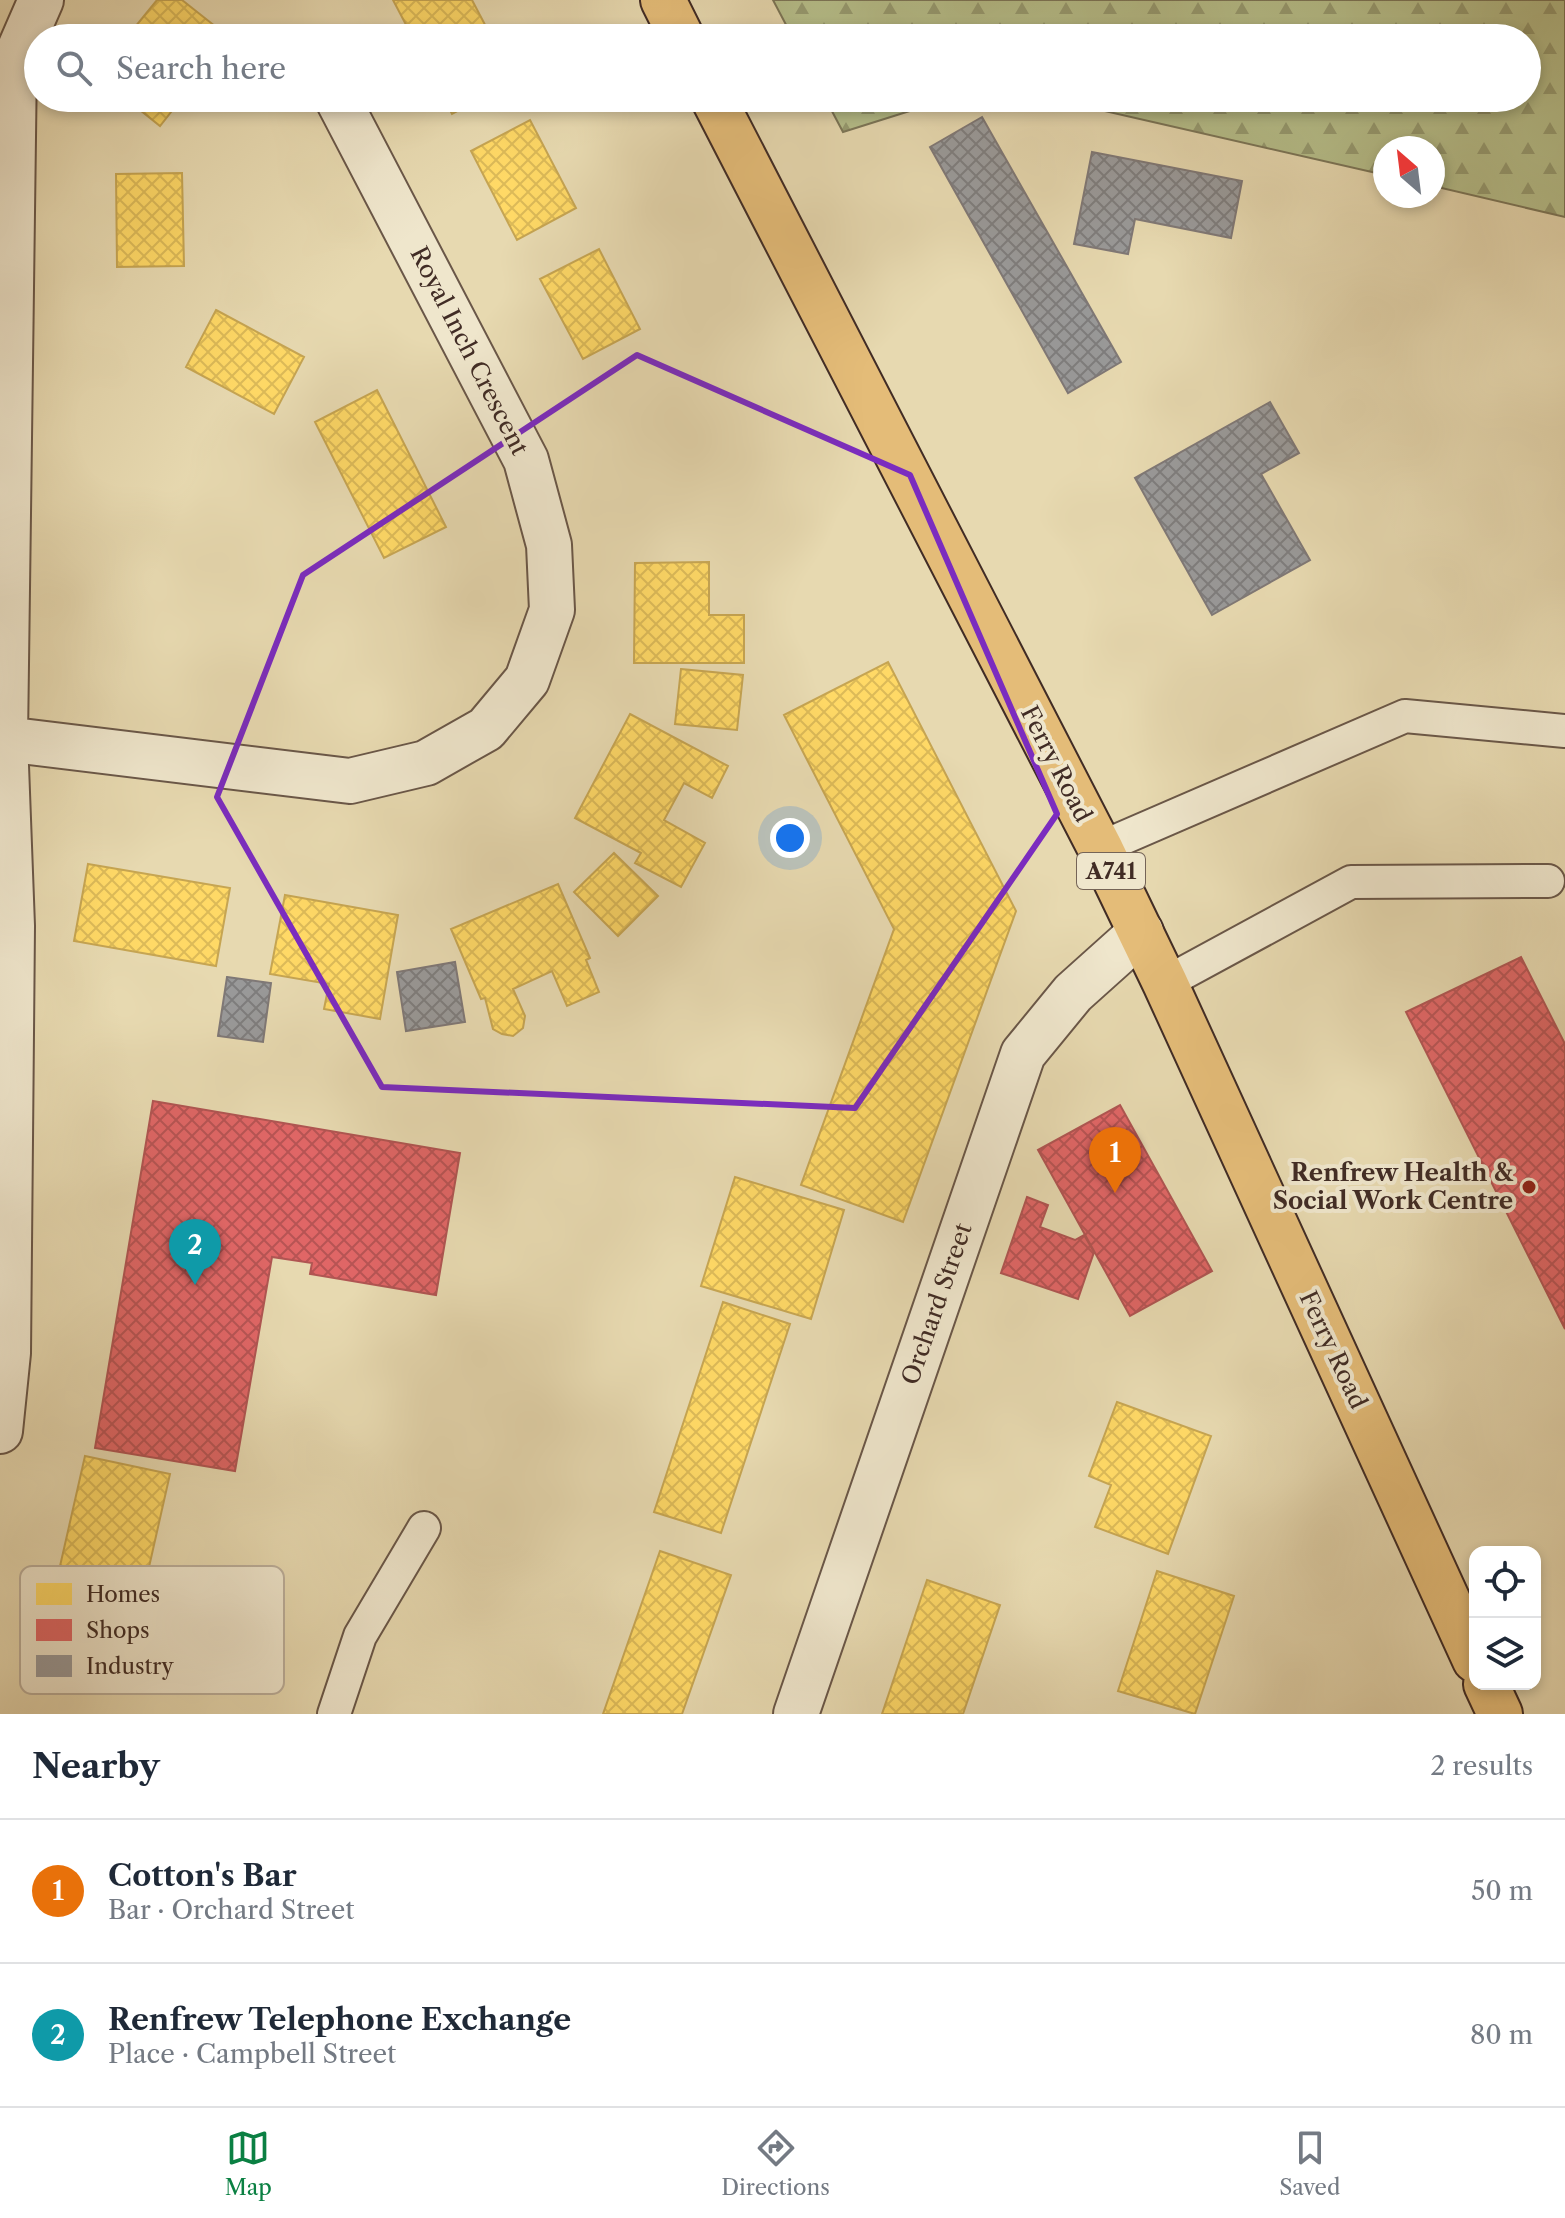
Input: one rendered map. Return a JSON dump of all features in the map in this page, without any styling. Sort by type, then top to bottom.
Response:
[{"type":"main road","points":[[663,0],[675,24]]},
{"type":"main road","name":"Ferry Road","points":[[720,112],[1141,932],[1469,1647]]},
{"type":"main road","points":[[1489,1690],[1500,1714]]},
{"type":"street","points":[[28,24],[41,0]]},
{"type":"street","points":[[0,1431],[8,1353],[12,942],[5,739],[7,62],[24,31]]},
{"type":"street","name":"Royal Inch Crescent","points":[[5,739],[350,781],[426,763],[486,729],[527,680],[552,610],[549,545],[526,460],[344,112]]},
{"type":"street","name":"Orchard Street","points":[[796,1714],[1023,1054],[1073,993],[1141,932]]},
{"type":"lane","points":[[1100,848],[1405,716],[1565,731]]},
{"type":"lane","points":[[1165,983],[1351,882],[1548,881]]},
{"type":"lane","points":[[334,1714],[360,1636],[424,1528]]},
{"type":"highlighted area","points":[[637,355],[910,475],[1057,814],[855,1108],[382,1087],[217,797],[303,575]]},
{"type":"green space","points":[[773,0],[1565,0],[1565,217],[1445,189],[1445,136],[1373,136],[1373,172],[1109,112],[1541,112],[1541,24],[786,24]]},
{"type":"green space","points":[[832,112],[907,112],[843,132]]},
{"type":"building: Homes","points":[[157,0],[182,0],[212,24],[137,24]]},
{"type":"building: Homes","points":[[393,0],[472,0],[485,24],[406,24]]},
{"type":"building: Homes","points":[[142,112],[171,112],[160,126]]},
{"type":"building: Homes","points":[[530,120],[576,208],[517,240],[471,151]]},
{"type":"building: Homes","points":[[182,173],[184,266],[117,267],[116,174]]},
{"type":"building: Homes","points":[[599,249],[640,329],[583,359],[540,279]]},
{"type":"building: Homes","points":[[216,310],[304,357],[274,414],[186,367]]},
{"type":"building: Homes","points":[[377,390],[446,527],[384,558],[315,422]]},
{"type":"building: Homes","points":[[709,562],[709,615],[744,615],[744,663],[634,663],[635,563]]},
{"type":"building: Homes","points":[[888,662],[1016,911],[903,1222],[801,1185],[894,929],[784,715]]},
{"type":"building: Homes","points":[[681,669],[743,675],[737,730],[675,724]]},
{"type":"building: Homes","points":[[630,714],[728,766],[712,798],[684,783],[664,820],[705,843],[681,887],[635,863],[641,853],[575,818]]},
{"type":"building: Homes","points":[[614,853],[658,896],[618,936],[574,892]]},
{"type":"building: Homes","points":[[88,864],[230,888],[216,966],[74,941]]},
{"type":"building: Homes","points":[[558,884],[590,958],[586,960],[599,992],[567,1006],[552,971],[513,989],[525,1016],[523,1028],[513,1036],[502,1034],[493,1029],[485,998],[481,999],[451,929]]},
{"type":"building: Homes","points":[[285,895],[398,915],[380,1019],[324,1009],[329,984],[270,974]]},
{"type":"building: Homes","points":[[735,1177],[844,1210],[811,1319],[701,1286]]},
{"type":"building: Homes","points":[[723,1302],[790,1324],[721,1533],[654,1512]]},
{"type":"building: Homes","points":[[1117,1402],[1211,1436],[1168,1554],[1095,1527],[1111,1485],[1089,1476]]},
{"type":"building: Homes","points":[[85,1456],[170,1474],[149,1566],[60,1566]]},
{"type":"building: Homes","points":[[660,1551],[731,1575],[682,1714],[603,1714]]},
{"type":"building: Homes","points":[[1157,1571],[1234,1596],[1195,1714],[1118,1691]]},
{"type":"building: Homes","points":[[927,1580],[1000,1605],[963,1714],[882,1714]]},
{"type":"building: Shops","name":"Renfrew Health & Social Work Centre","points":[[1521,957],[1565,1044],[1565,1329],[1406,1012]]},
{"type":"building: Shops","points":[[153,1101],[460,1153],[436,1295],[310,1274],[312,1263],[272,1257],[235,1471],[95,1448]]},
{"type":"building: Shops","points":[[1120,1105],[1212,1271],[1130,1316],[1038,1150]]},
{"type":"building: Shops","points":[[1027,1197],[1048,1205],[1040,1227],[1075,1240],[1084,1235],[1094,1252],[1078,1299],[1001,1273]]},
{"type":"building: Industry","points":[[982,117],[1121,362],[1068,393],[930,147]]},
{"type":"building: Industry","points":[[1092,152],[1242,181],[1231,238],[1135,219],[1128,254],[1074,244]]},
{"type":"building: Industry","points":[[1270,402],[1299,453],[1261,474],[1310,560],[1212,615],[1135,478]]},
{"type":"building: Industry","points":[[455,962],[465,1022],[406,1031],[397,972]]},
{"type":"building: Industry","points":[[227,977],[271,983],[263,1042],[218,1036]]},
{"type":"place","name":"Renfrew Health & Social Work Centre","points":[[1529,1187]]},
{"type":"place","name":"Cotton's Bar","points":[[1115,1193]]},
{"type":"place","name":"Renfrew Telephone Exchange","points":[[195,1285]]}]
